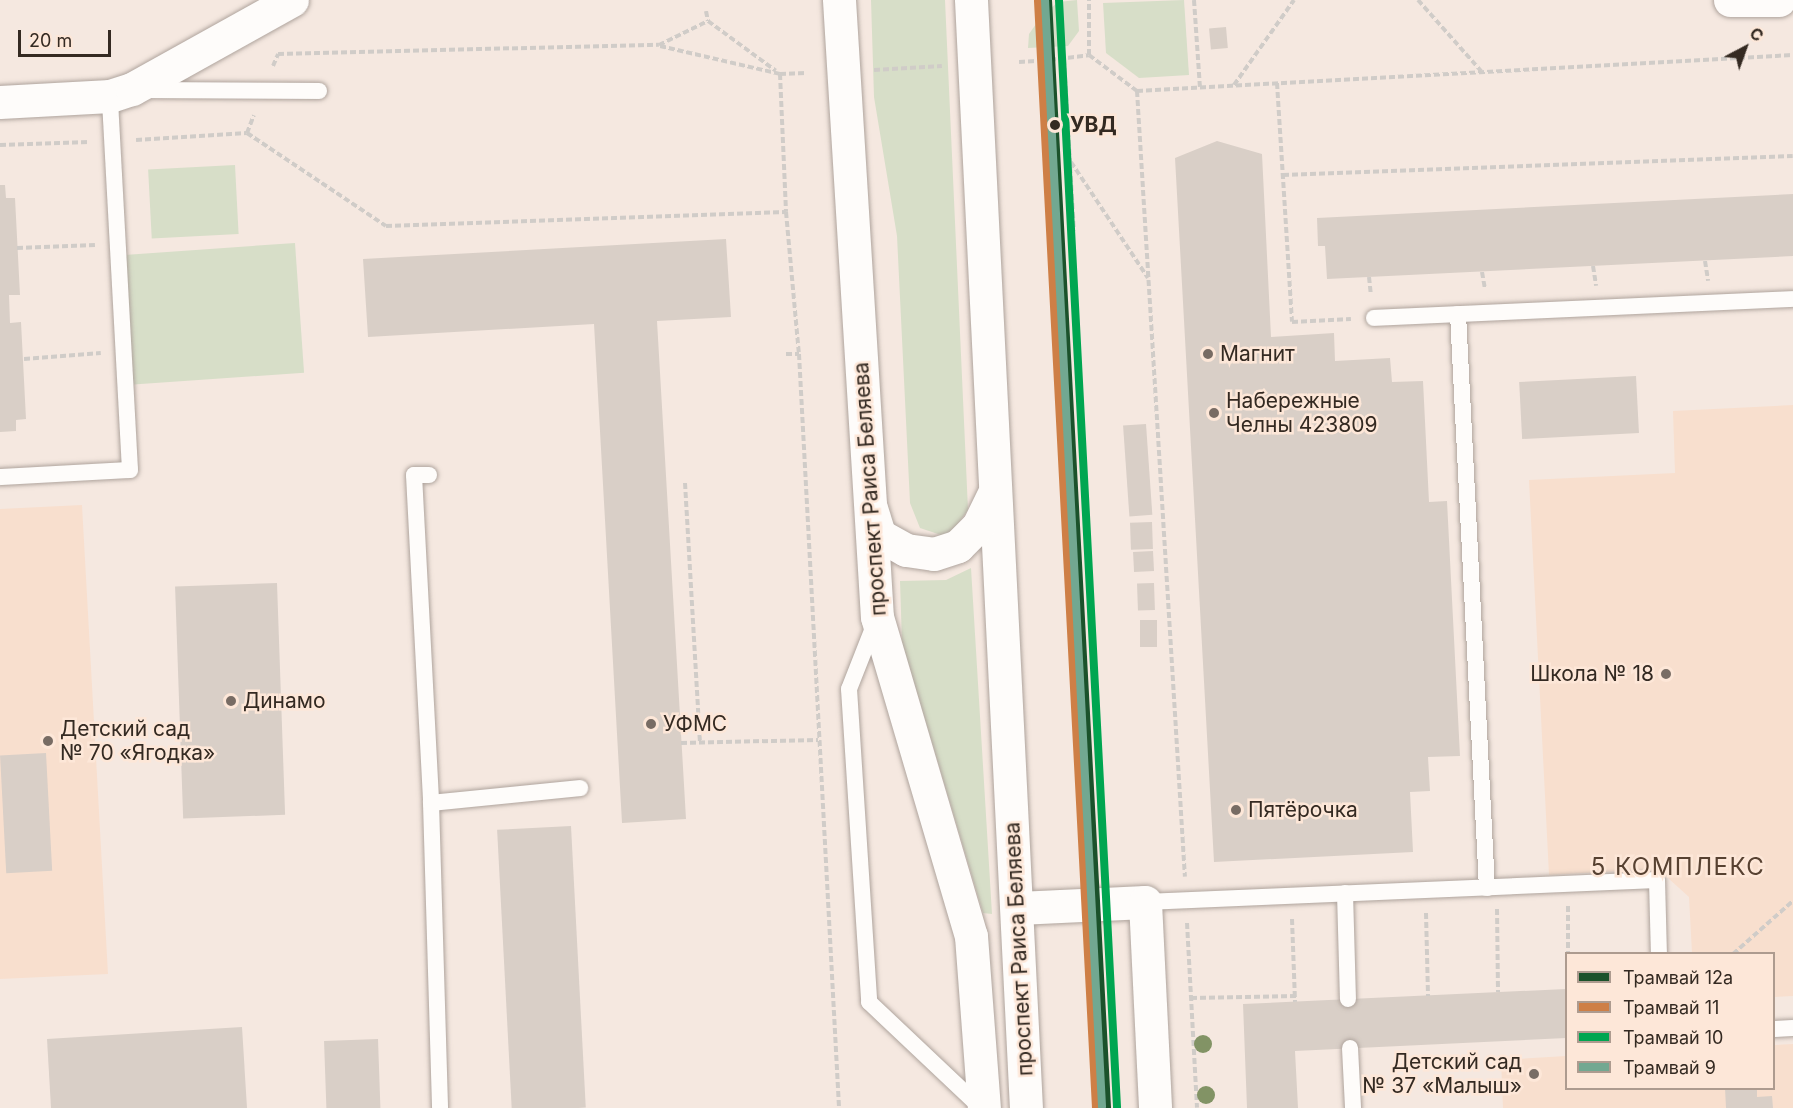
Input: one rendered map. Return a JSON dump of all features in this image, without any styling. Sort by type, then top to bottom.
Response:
[{"type":"street","points":[[0,102],[121,93],[292,0]]},
{"type":"street","name":"проспект Раиса Беляева","points":[[839,0],[867,492],[877,617],[971,936],[983,1108]]},
{"type":"street","name":"проспект Раиса Беляева","points":[[971,0],[1018,908],[1026,1108]]},
{"type":"street","points":[[1730,0],[1779,0]]},
{"type":"street","points":[[867,492],[879,535],[906,550],[934,554],[958,546],[978,526],[996,489]]},
{"type":"street","points":[[1018,908],[1146,902],[1155,1108]]},
{"type":"lane","points":[[0,477],[130,470],[118,244],[121,93],[319,91]]},
{"type":"lane","points":[[1374,318],[1793,299]]},
{"type":"lane","points":[[1458,314],[1492,887]]},
{"type":"lane","points":[[429,475],[414,475],[431,803],[440,1108]]},
{"type":"lane","points":[[877,617],[849,689],[869,1002],[983,1108]]},
{"type":"lane","points":[[431,803],[580,788]]},
{"type":"lane","points":[[1146,902],[1657,880],[1659,952]]},
{"type":"lane","points":[[1345,893],[1348,999]]},
{"type":"lane","points":[[1775,1029],[1793,1028]]},
{"type":"lane","points":[[1350,1048],[1353,1108]]},
{"type":"path","points":[[1089,0],[1089,55]]},
{"type":"path","points":[[1194,0],[1200,87]]},
{"type":"path","points":[[1233,86],[1294,0]]},
{"type":"path","points":[[1418,0],[1481,72]]},
{"type":"path","points":[[706,11],[708,21],[780,74]]},
{"type":"path","points":[[659,45],[708,21]]},
{"type":"path","points":[[786,212],[387,226],[247,133],[279,54],[659,45],[780,74],[806,73]]},
{"type":"path","points":[[1050,60],[1089,55],[1137,91],[1793,55]]},
{"type":"path","points":[[1064,59],[1074,231]]},
{"type":"path","points":[[1019,62],[1036,61]]},
{"type":"path","points":[[873,70],[948,65]]},
{"type":"path","points":[[780,74],[786,212],[799,354],[839,1108]]},
{"type":"path","points":[[1277,83],[1292,322],[1374,318]]},
{"type":"path","points":[[1137,91],[1197,1108]]},
{"type":"path","points":[[1283,175],[1793,156]]},
{"type":"path","points":[[1070,162],[1149,279]]},
{"type":"path","points":[[17,248],[118,244]]},
{"type":"path","points":[[24,359],[123,352]]},
{"type":"path","points":[[786,354],[799,354]]},
{"type":"path","points":[[685,483],[700,743]]},
{"type":"path","points":[[681,743],[818,740]]},
{"type":"path","points":[[1568,884],[1568,952]]},
{"type":"path","points":[[1492,887],[1498,992]]},
{"type":"path","points":[[1426,890],[1428,996]]},
{"type":"path","points":[[1291,896],[1295,1002]]},
{"type":"path","points":[[1735,952],[1793,901]]},
{"type":"path","points":[[1191,998],[1296,996]]},
{"type":"shaded area","name":"Школа № 18","points":[[1793,405],[1793,996],[1775,997],[1775,952],[1692,952],[1689,897],[1658,869],[1549,875],[1529,480],[1675,473],[1673,411]]},
{"type":"shaded area","name":"Детский сад № 70 «Ягодка»","points":[[82,505],[108,974],[0,979],[0,509]]},
{"type":"shaded area","name":"Детский сад № 37 «Малыш»","points":[[1793,1044],[1793,1108],[1503,1108],[1501,1060],[1565,1056],[1565,1090],[1775,1090],[1775,1045]]},
{"type":"green space","points":[[871,0],[945,0],[968,510],[951,533],[941,535],[920,528],[910,503],[897,236],[874,97]]},
{"type":"green space","points":[[1077,0],[1079,31],[1068,46],[1028,48],[1029,34],[1041,17],[1058,2]]},
{"type":"green space","points":[[1184,0],[1189,75],[1139,78],[1106,53],[1103,3]]},
{"type":"green space","points":[[235,165],[239,234],[152,238],[148,170]]},
{"type":"green space","points":[[295,243],[304,373],[133,385],[124,255]]},
{"type":"green space","points":[[971,568],[992,914],[983,913],[902,642],[900,581],[946,580]]},
{"type":"building","points":[[1226,27],[1228,48],[1211,49],[1209,28]]},
{"type":"building","points":[[1217,141],[1262,154],[1271,337],[1334,333],[1335,361],[1390,358],[1392,382],[1423,381],[1429,502],[1447,501],[1460,756],[1428,757],[1430,791],[1410,792],[1413,852],[1214,862],[1175,158]]},
{"type":"building","points":[[0,185],[5,185],[6,198],[15,198],[20,295],[9,295],[10,323],[21,322],[26,419],[16,420],[16,431],[0,432]]},
{"type":"building","points":[[1793,194],[1793,256],[1327,279],[1325,246],[1318,246],[1317,218]]},
{"type":"building","points":[[726,239],[731,317],[657,321],[686,819],[622,823],[594,324],[368,337],[363,259]]},
{"type":"building","points":[[1636,376],[1639,433],[1522,439],[1519,382]]},
{"type":"building","points":[[1146,424],[1152,515],[1129,516],[1123,426]]},
{"type":"building","points":[[1152,522],[1153,549],[1131,550],[1130,523]]},
{"type":"building","points":[[1153,551],[1154,571],[1134,572],[1133,552]]},
{"type":"building","name":"Динамо","points":[[277,583],[285,815],[183,818],[175,587]]},
{"type":"building","points":[[1154,583],[1155,610],[1138,611],[1137,584]]},
{"type":"building","points":[[1140,620],[1157,620],[1157,647],[1140,647]]},
{"type":"building","points":[[46,753],[52,871],[6,873],[0,755]]},
{"type":"building","points":[[571,826],[586,1108],[512,1108],[497,830]]},
{"type":"building","points":[[1565,989],[1565,1038],[1295,1051],[1298,1108],[1247,1108],[1243,1004]]},
{"type":"building","points":[[242,1027],[247,1108],[51,1108],[47,1039]]},
{"type":"building","points":[[378,1039],[380,1108],[326,1108],[324,1041]]},
{"type":"building","points":[[1725,1090],[1757,1090],[1757,1097],[1772,1096],[1773,1108],[1726,1108]]},
{"type":"tram line","name":"9","points":[[1045,0],[1102,1107]]},
{"type":"tram line","name":"12а","points":[[1048,0],[1107,1108]]},
{"type":"tram line","name":"10","points":[[1059,0],[1117,1107]]},
{"type":"tram line","name":"11","points":[[1038,1],[1096,1108]]},
{"type":"place","name":"УВД","points":[[1055,125]]},
{"type":"place","name":"Магнит","points":[[1208,354]]},
{"type":"place","name":"Набережные Челны 423809","points":[[1214,413]]},
{"type":"place","name":"Школа № 18","points":[[1666,674]]},
{"type":"place","name":"Динамо","points":[[231,701]]},
{"type":"place","name":"УФМС","points":[[651,724]]},
{"type":"place","name":"Детский сад № 70 «Ягодка»","points":[[48,741]]},
{"type":"place","name":"Пятёрочка","points":[[1236,810]]},
{"type":"place","name":"Детский сад № 37 «Малыш»","points":[[1534,1074]]},
{"type":"district","name":"5 КОМПЛЕКС","points":[[1678,867]]}]
